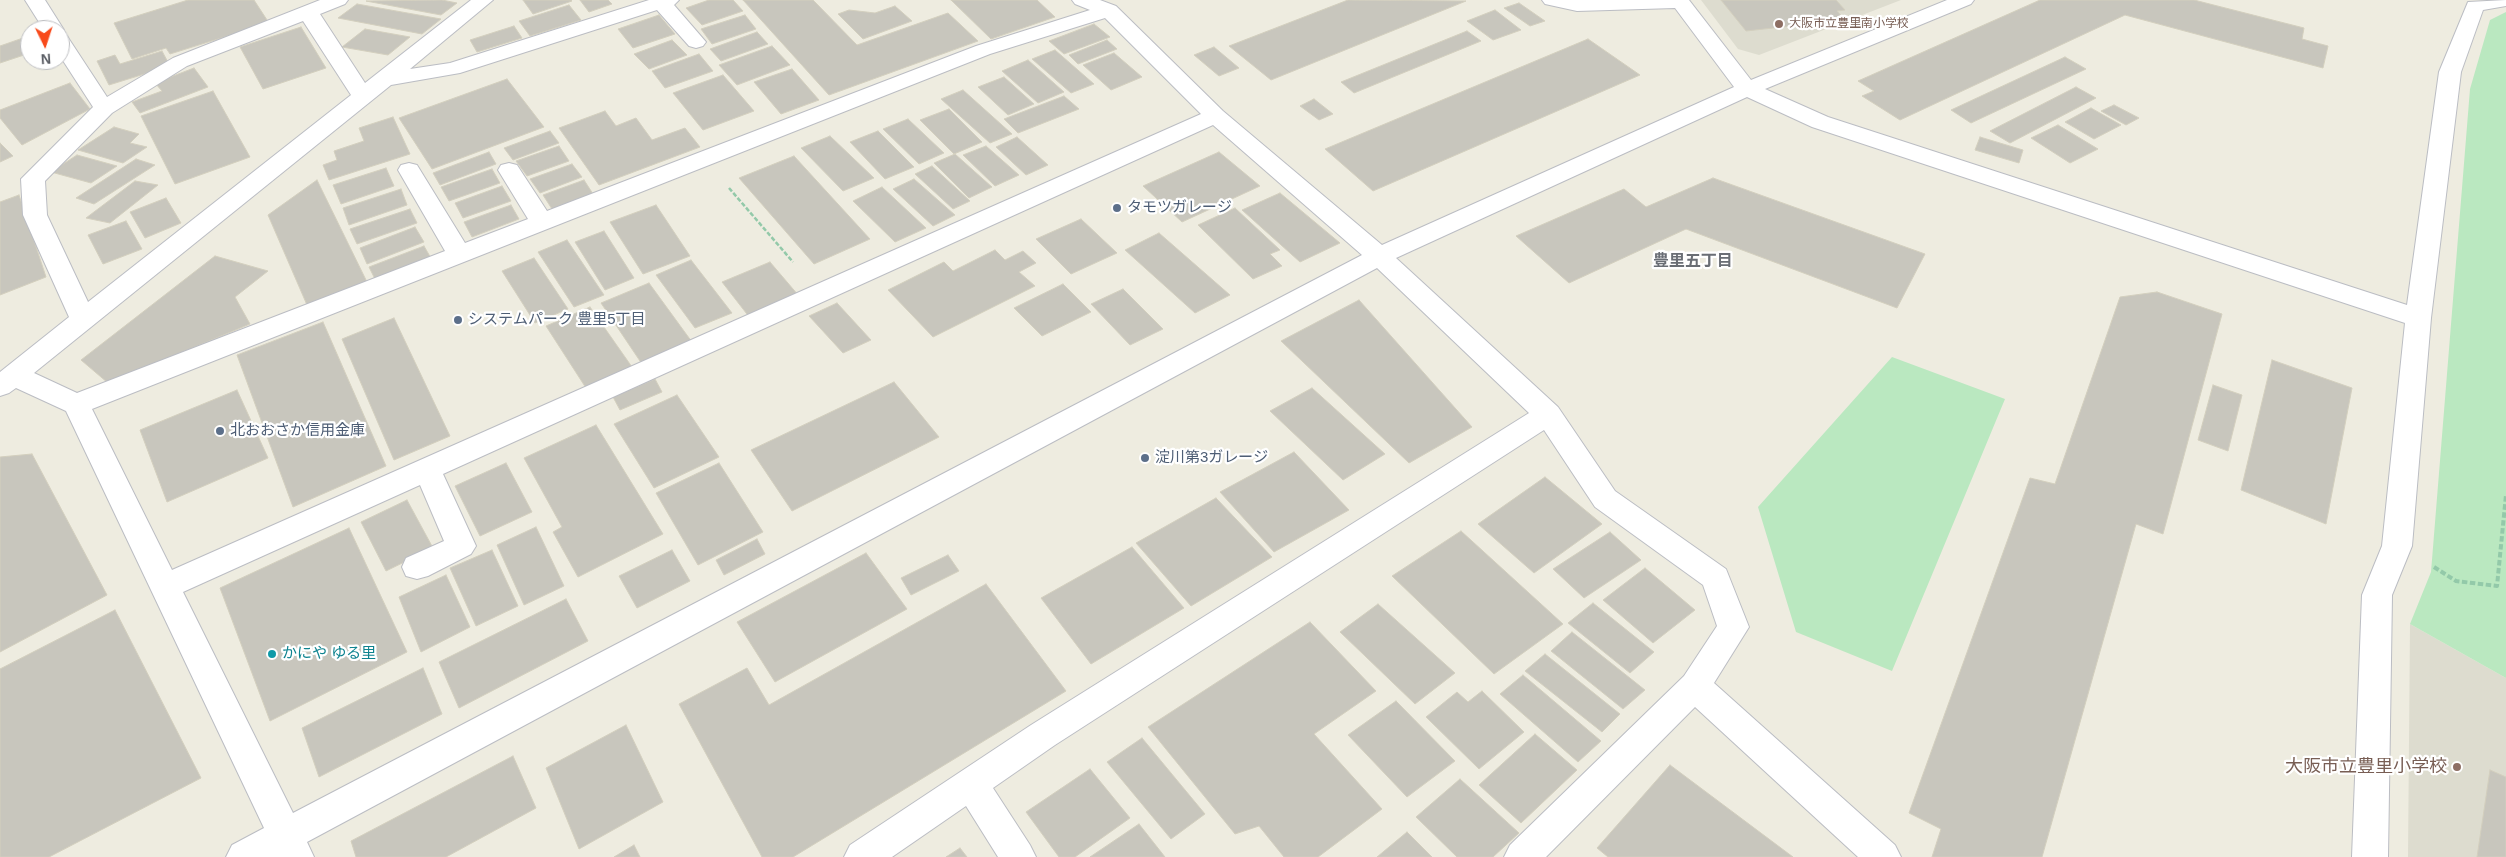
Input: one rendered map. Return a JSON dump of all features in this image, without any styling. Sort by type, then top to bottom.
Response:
[{"type":"street","points":[[35,0],[48,20]]},
{"type":"street","points":[[83,320],[34,215],[33,179],[104,108],[180,62],[338,0]]},
{"type":"street","points":[[7,381],[483,0]]},
{"type":"street","points":[[1082,0],[1109,10],[1215,116],[1379,256],[1548,414],[1605,499],[1715,578],[1733,627],[1695,686],[1522,857]]},
{"type":"street","points":[[1552,0],[1577,4],[1680,1],[1746,89],[1820,122],[2418,318]]},
{"type":"street","points":[[244,857],[290,846],[1379,256],[1746,89],[1964,0]]},
{"type":"street","points":[[385,79],[453,69],[665,1],[696,42]]},
{"type":"street","points":[[2370,857],[2377,594],[2397,546],[2418,318],[2450,72],[2475,6],[2497,1]]},
{"type":"street","points":[[7,381],[76,404],[983,50],[1109,10]]},
{"type":"street","points":[[308,12],[363,97]]},
{"type":"street","points":[[70,55],[104,108]]},
{"type":"street","points":[[165,587],[1215,116]]},
{"type":"street","points":[[409,170],[459,254]]},
{"type":"street","points":[[509,170],[542,222]]},
{"type":"street","points":[[76,404],[290,846]]},
{"type":"street","points":[[862,857],[1042,735],[1548,414]]},
{"type":"street","points":[[417,566],[461,546],[427,469]]},
{"type":"street","points":[[1695,686],[1883,857]]},
{"type":"street","points":[[971,784],[1018,857]]},
{"type":"path","points":[[704,159],[820,293]]},
{"type":"path","points":[[2397,546],[2456,581],[2497,586],[2506,495]]},
{"type":"shaded area","name":"大阪市立豊里南小学校","points":[[1701,0],[1901,0],[1759,55],[1738,49]]},
{"type":"shaded area","name":"大阪市立豊里小学校","points":[[2410,624],[2506,678],[2506,857],[2408,857]]},
{"type":"green space","points":[[2506,12],[2506,678],[2410,624],[2431,572],[2470,89],[2490,20]]},
{"type":"green space","points":[[1892,357],[2005,399],[1892,671],[1796,632],[1758,507]]},
{"type":"building","points":[[188,0],[254,0],[269,23],[170,54],[166,48],[132,59],[114,23]]},
{"type":"building","points":[[442,0],[457,3],[441,15],[366,1]]},
{"type":"building","points":[[523,0],[571,0],[572,1],[533,14]]},
{"type":"building","points":[[580,0],[608,0],[612,4],[589,12]]},
{"type":"building","points":[[709,0],[733,0],[743,11],[702,25],[686,8]]},
{"type":"building","points":[[743,0],[813,0],[857,45],[948,13],[978,41],[829,95]]},
{"type":"building","points":[[951,0],[1037,0],[1055,17],[991,39]]},
{"type":"building","points":[[1348,0],[1466,1],[1271,80],[1229,46]]},
{"type":"building","points":[[1721,0],[1836,0],[1845,10],[1837,11],[1845,20],[1746,31]]},
{"type":"building","points":[[2040,0],[2194,0],[2304,28],[2302,39],[2328,46],[2323,68],[2125,15],[1900,120],[1862,96],[1874,91],[1858,81]]},
{"type":"building","points":[[1519,3],[1545,21],[1530,26],[1504,8]]},
{"type":"building","points":[[357,4],[441,19],[422,34],[338,18]]},
{"type":"building","points":[[569,5],[581,20],[530,36],[519,21]]},
{"type":"building","points":[[895,6],[912,21],[863,39],[838,14],[849,10],[875,13]]},
{"type":"building","points":[[1495,10],[1521,30],[1493,40],[1467,21]]},
{"type":"building","points":[[659,15],[675,34],[633,48],[618,29]]},
{"type":"building","points":[[745,15],[756,29],[712,44],[701,29]]},
{"type":"building","points":[[1094,24],[1110,37],[1064,54],[1049,41]]},
{"type":"building","points":[[514,26],[522,38],[477,52],[470,40]]},
{"type":"building","points":[[301,27],[326,68],[263,89],[240,47]]},
{"type":"building","points":[[365,29],[410,37],[388,55],[342,47]]},
{"type":"building","points":[[1467,31],[1481,41],[1354,93],[1341,82]]},
{"type":"building","points":[[757,32],[768,44],[721,61],[710,49]]},
{"type":"building","points":[[20,39],[20,56],[0,63],[0,46]]},
{"type":"building","points":[[1588,39],[1640,75],[1373,191],[1325,149]]},
{"type":"building","points":[[672,40],[687,55],[649,69],[634,54]]},
{"type":"building","points":[[1107,40],[1117,49],[1078,64],[1069,55]]},
{"type":"building","points":[[772,46],[790,65],[737,85],[719,65]]},
{"type":"building","points":[[1214,47],[1239,68],[1219,76],[1194,55]]},
{"type":"building","points":[[1055,50],[1094,84],[1071,93],[1032,59]]},
{"type":"building","points":[[162,51],[170,66],[109,85],[97,61],[115,55],[120,64]]},
{"type":"building","points":[[1114,53],[1142,77],[1111,90],[1083,65]]},
{"type":"building","points":[[699,54],[713,71],[665,88],[652,71]]},
{"type":"building","points":[[2065,57],[2086,69],[1971,123],[1951,110]]},
{"type":"building","points":[[1028,60],[1064,92],[1038,103],[1002,71]]},
{"type":"building","points":[[194,68],[208,87],[140,113],[132,102],[162,91],[155,83]]},
{"type":"building","points":[[792,69],[819,100],[781,114],[754,82]]},
{"type":"building","points":[[723,75],[754,111],[703,130],[673,93]]},
{"type":"building","points":[[1004,77],[1034,104],[1008,115],[978,87]]},
{"type":"building","points":[[507,79],[544,127],[432,169],[399,118]]},
{"type":"building","points":[[70,83],[90,109],[22,145],[0,118],[0,110]]},
{"type":"building","points":[[2076,87],[2096,98],[2010,143],[1990,131]]},
{"type":"building","points":[[963,90],[1012,134],[990,143],[941,99]]},
{"type":"building","points":[[213,91],[250,157],[175,184],[141,116]]},
{"type":"building","points":[[1064,96],[1079,109],[1018,133],[1004,119]]},
{"type":"building","points":[[1314,99],[1333,114],[1319,120],[1300,106]]},
{"type":"building","points":[[2114,105],[2139,118],[2126,125],[2101,111]]},
{"type":"building","points":[[2091,108],[2121,125],[2094,139],[2065,122]]},
{"type":"building","points":[[949,109],[982,142],[954,154],[920,120]]},
{"type":"building","points":[[605,111],[616,126],[636,118],[652,140],[685,128],[700,147],[599,185],[559,128]]},
{"type":"building","points":[[393,117],[410,154],[329,180],[323,165],[337,160],[334,151],[364,141],[359,128]]},
{"type":"building","points":[[908,119],[944,153],[919,164],[883,129]]},
{"type":"building","points":[[2058,125],[2098,149],[2070,163],[2031,138]]},
{"type":"building","points":[[114,127],[139,134],[130,143],[147,147],[123,163],[78,150]]},
{"type":"building","points":[[550,131],[559,143],[513,160],[504,148]]},
{"type":"building","points":[[878,131],[914,167],[885,179],[850,142]]},
{"type":"building","points":[[830,136],[874,178],[843,191],[801,148]]},
{"type":"building","points":[[1017,137],[1048,165],[1026,175],[996,147]]},
{"type":"building","points":[[1980,137],[2023,150],[2019,163],[1975,150]]},
{"type":"building","points":[[0,143],[13,156],[0,162]]},
{"type":"building","points":[[559,146],[569,161],[527,176],[516,161]]},
{"type":"building","points":[[986,146],[1019,175],[995,186],[963,155]]},
{"type":"building","points":[[489,152],[496,164],[440,185],[433,173]]},
{"type":"building","points":[[1219,152],[1260,186],[1182,222],[1143,186]]},
{"type":"building","points":[[955,154],[992,187],[969,198],[934,163]]},
{"type":"building","points":[[77,155],[117,166],[91,183],[51,172]]},
{"type":"building","points":[[794,156],[870,239],[814,264],[739,178]]},
{"type":"building","points":[[136,159],[155,165],[94,204],[76,198]]},
{"type":"building","points":[[572,164],[582,177],[540,193],[530,179]]},
{"type":"building","points":[[932,166],[970,201],[953,209],[915,174]]},
{"type":"building","points":[[386,168],[394,186],[341,204],[333,185]]},
{"type":"building","points":[[492,169],[500,183],[449,201],[441,187]]},
{"type":"building","points":[[1713,178],[1925,254],[1897,308],[1686,229],[1569,283],[1516,236],[1624,189],[1646,207]]},
{"type":"building","points":[[914,179],[955,215],[933,226],[893,189]]},
{"type":"building","points":[[317,180],[367,282],[307,305],[268,215]]},
{"type":"building","points":[[584,180],[593,194],[552,209],[543,195]]},
{"type":"building","points":[[135,181],[158,185],[110,223],[86,218]]},
{"type":"building","points":[[502,186],[511,201],[463,218],[455,203]]},
{"type":"building","points":[[882,187],[926,228],[895,242],[853,201]]},
{"type":"building","points":[[401,189],[407,205],[349,225],[343,208]]},
{"type":"building","points":[[1280,193],[1340,243],[1300,262],[1242,210]]},
{"type":"building","points":[[19,195],[46,277],[0,295],[0,202]]},
{"type":"building","points":[[166,198],[181,223],[145,238],[130,212]]},
{"type":"building","points":[[511,205],[519,219],[472,237],[464,222]]},
{"type":"building","points":[[656,205],[690,256],[643,274],[610,222]]},
{"type":"building","points":[[1235,208],[1280,250],[1270,254],[1282,266],[1253,279],[1198,225]]},
{"type":"building","points":[[410,209],[417,223],[357,244],[350,229]]},
{"type":"building","points":[[1081,219],[1117,253],[1071,274],[1036,239]]},
{"type":"building","points":[[126,221],[142,249],[103,264],[88,235]]},
{"type":"building","points":[[415,227],[424,242],[367,264],[360,248]]},
{"type":"building","points":[[604,231],[634,278],[605,290],[575,242]]},
{"type":"building","points":[[1159,233],[1230,295],[1195,313],[1125,250]]},
{"type":"building","points":[[567,240],[604,295],[574,307],[538,252]]},
{"type":"building","points":[[424,246],[432,260],[376,281],[369,267]]},
{"type":"building","points":[[995,250],[1005,260],[1023,251],[1036,263],[1019,272],[1035,286],[933,337],[888,290],[944,262],[953,271]]},
{"type":"building","points":[[215,256],[268,271],[235,297],[250,324],[108,383],[81,360]]},
{"type":"building","points":[[534,258],[568,309],[535,323],[502,271]]},
{"type":"building","points":[[691,260],[732,313],[695,328],[656,275]]},
{"type":"building","points":[[770,262],[799,296],[750,318],[722,282]]},
{"type":"building","points":[[649,283],[692,342],[642,364],[601,303]]},
{"type":"building","points":[[1063,284],[1091,312],[1042,336],[1014,308]]},
{"type":"building","points":[[1123,289],[1163,329],[1130,345],[1091,304]]},
{"type":"building","points":[[2157,292],[2222,314],[2163,534],[2136,524],[2042,857],[1932,857],[1941,829],[1909,813],[2030,478],[2055,484],[2120,297]]},
{"type":"building","points":[[1359,300],[1472,427],[1409,463],[1281,341]]},
{"type":"building","points":[[837,303],[871,340],[843,353],[809,316]]},
{"type":"building","points":[[590,307],[632,367],[586,388],[546,326]]},
{"type":"building","points":[[394,318],[450,436],[394,460],[342,339]]},
{"type":"building","points":[[323,322],[386,466],[293,507],[237,355]]},
{"type":"building","points":[[2272,360],[2352,388],[2326,524],[2241,490]]},
{"type":"building","points":[[655,379],[662,392],[620,410],[613,397]]},
{"type":"building","points":[[894,382],[939,437],[792,511],[751,450]]},
{"type":"building","points":[[2213,385],[2242,395],[2228,451],[2198,440]]},
{"type":"building","points":[[1312,388],[1385,454],[1343,480],[1270,411]]},
{"type":"building","points":[[237,390],[268,458],[167,502],[140,430]]},
{"type":"building","points":[[677,395],[719,457],[654,488],[614,424]]},
{"type":"building","points":[[596,425],[663,534],[578,577],[553,532],[562,527],[524,458]]},
{"type":"building","points":[[1294,452],[1349,510],[1274,552],[1220,492]]},
{"type":"building","points":[[32,454],[107,595],[0,652],[0,457]]},
{"type":"building","points":[[506,463],[532,512],[480,536],[455,486]]},
{"type":"building","points":[[719,463],[763,532],[698,565],[656,493]]},
{"type":"building","points":[[1545,477],[1602,524],[1534,573],[1478,524]]},
{"type":"building","points":[[1216,498],[1272,557],[1191,606],[1136,543]]},
{"type":"building","points":[[407,500],[433,548],[386,571],[361,522]]},
{"type":"building","points":[[536,527],[564,586],[524,605],[497,545]]},
{"type":"building","points":[[349,528],[407,652],[270,721],[220,588]]},
{"type":"building","points":[[1461,531],[1563,624],[1494,674],[1392,576]]},
{"type":"building","points":[[1610,532],[1641,560],[1584,598],[1553,569]]},
{"type":"building","points":[[757,539],[765,554],[724,575],[716,560]]},
{"type":"building","points":[[1132,547],[1184,608],[1091,664],[1041,598]]},
{"type":"building","points":[[492,550],[518,606],[476,626],[450,568]]},
{"type":"building","points":[[672,550],[690,581],[637,608],[619,576]]},
{"type":"building","points":[[866,553],[907,609],[775,682],[737,622]]},
{"type":"building","points":[[948,555],[959,571],[911,595],[901,578]]},
{"type":"building","points":[[1645,568],[1695,610],[1653,643],[1603,600]]},
{"type":"building","points":[[446,575],[470,627],[421,652],[399,597]]},
{"type":"building","points":[[986,584],[1066,691],[793,857],[762,857],[679,704],[747,668],[769,705]]},
{"type":"building","points":[[566,599],[588,641],[459,708],[439,662]]},
{"type":"building","points":[[1593,603],[1654,652],[1630,673],[1568,623]]},
{"type":"building","points":[[1378,604],[1455,673],[1415,704],[1340,632]]},
{"type":"building","points":[[115,610],[201,778],[49,857],[0,857],[0,669]]},
{"type":"building","points":[[1310,622],[1376,691],[1314,734],[1382,809],[1318,857],[1284,857],[1259,826],[1235,834],[1148,727]]},
{"type":"building","points":[[1572,632],[1645,690],[1623,709],[1551,651]]},
{"type":"building","points":[[1545,654],[1620,714],[1602,732],[1525,671]]},
{"type":"building","points":[[423,668],[442,714],[319,777],[302,728]]},
{"type":"building","points":[[1523,675],[1601,741],[1578,762],[1500,694]]},
{"type":"building","points":[[1482,691],[1524,732],[1479,769],[1426,717],[1457,692],[1468,702]]},
{"type":"building","points":[[1396,701],[1455,761],[1407,797],[1348,735]]},
{"type":"building","points":[[626,725],[663,802],[579,849],[546,768]]},
{"type":"building","points":[[1535,734],[1577,770],[1521,823],[1479,785]]},
{"type":"building","points":[[1142,738],[1205,814],[1171,839],[1107,762]]},
{"type":"building","points":[[513,756],[536,808],[446,857],[356,857],[351,841]]},
{"type":"building","points":[[1670,765],[1793,857],[1608,857],[1597,848]]},
{"type":"building","points":[[1090,769],[1130,818],[1075,857],[1059,857],[1026,812]]},
{"type":"building","points":[[2490,770],[2506,777],[2506,857],[2477,857]]},
{"type":"building","points":[[1460,779],[1519,833],[1493,857],[1457,857],[1416,817]]},
{"type":"building","points":[[1139,824],[1165,857],[1090,857]]},
{"type":"building","points":[[1407,832],[1432,857],[1377,857]]},
{"type":"building","points":[[634,845],[640,857],[614,857]]},
{"type":"building","points":[[960,848],[967,857],[946,857]]},
{"type":"place","name":"大阪市立豊里南小学校","points":[[1779,24]]},
{"type":"place","name":"タモツガレージ","points":[[1117,208]]},
{"type":"place","name":"システムパーク 豊里5丁目","points":[[458,320]]},
{"type":"place","name":"北おおさか信用金庫","points":[[220,431]]},
{"type":"place","name":"淀川第3ガレージ","points":[[1145,458]]},
{"type":"place","name":"かにや ゆる里","points":[[272,654]]},
{"type":"place","name":"大阪市立豊里小学校","points":[[2457,767]]},
{"type":"district","name":"豊里五丁目","points":[[1693,262]]}]
